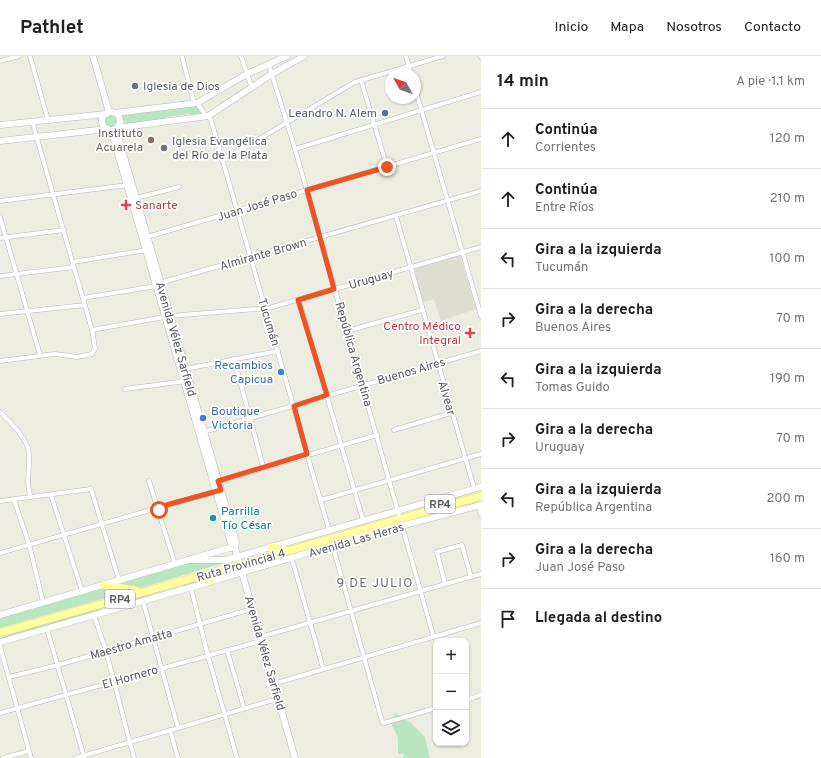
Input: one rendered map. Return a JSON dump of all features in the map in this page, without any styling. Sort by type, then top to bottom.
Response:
[{"type":"main road","points":[[93,56],[110,113],[120,120],[113,129]]},
{"type":"main road","points":[[0,124],[196,103],[247,74],[287,56]]},
{"type":"main road","points":[[0,141],[113,129],[207,116],[252,89],[272,74],[304,56]]},
{"type":"main road","points":[[110,113],[102,122],[113,129]]},
{"type":"main road","name":"Avenida Vélez Sarfield","points":[[113,129],[201,432],[236,542],[234,548],[293,757]]},
{"type":"main road","name":"Avenida Vélez Sarfield","points":[[130,184],[136,198],[147,237],[148,250]]},
{"type":"main road","name":"Avenida Las Heras","points":[[189,560],[238,561],[271,546],[363,520],[399,515],[474,488],[481,487]]},
{"type":"main road","name":"Ruta Provincial 4","points":[[0,633],[136,590],[481,492]]},
{"type":"main road","name":"Ruta Provincial 4","points":[[0,633],[196,577],[238,561],[359,531],[399,515],[481,496]]},
{"type":"main road","name":"Avenida Las Heras","points":[[0,642],[191,588],[211,580],[292,559],[375,533],[480,505]]},
{"type":"main road","points":[[359,531],[375,533]]},
{"type":"main road","points":[[271,546],[283,549]]},
{"type":"main road","points":[[0,615],[229,548],[234,548]]},
{"type":"main road","points":[[196,577],[211,580]]},
{"type":"main road","points":[[104,585],[136,590]]},
{"type":"street","points":[[0,61],[19,56]]},
{"type":"street","points":[[30,56],[48,120]]},
{"type":"street","name":"Tucumán","points":[[182,56],[196,103],[211,120],[329,530]]},
{"type":"street","points":[[241,56],[252,89]]},
{"type":"street","points":[[406,56],[409,66]]},
{"type":"street","points":[[222,161],[361,80],[443,56]]},
{"type":"street","name":"República Argentina","points":[[269,65],[307,190],[433,635]]},
{"type":"street","points":[[361,80],[387,167]]},
{"type":"street","points":[[295,149],[481,92]]},
{"type":"street","points":[[420,104],[481,315]]},
{"type":"street","points":[[0,361],[55,354],[78,357],[92,354],[95,348],[92,330],[32,121]]},
{"type":"street","name":"Juan José Paso","points":[[147,237],[481,139]]},
{"type":"street","points":[[0,201],[130,184]]},
{"type":"street","points":[[136,198],[179,187]]},
{"type":"street","name":"Almirante Brown","points":[[83,298],[158,284],[481,191]]},
{"type":"street","name":"Alvear","points":[[396,216],[451,413],[474,488]]},
{"type":"street","points":[[0,217],[18,274],[40,355]]},
{"type":"street","points":[[0,238],[64,230]]},
{"type":"street","name":"Uruguay","points":[[92,330],[168,317],[265,309],[481,247]]},
{"type":"street","points":[[73,262],[148,250]]},
{"type":"street","points":[[0,276],[74,267]]},
{"type":"street","points":[[298,300],[363,520]]},
{"type":"street","points":[[0,314],[84,305]]},
{"type":"street","points":[[347,331],[422,310]]},
{"type":"street","points":[[183,370],[278,351]]},
{"type":"street","name":"Buenos Aires","points":[[201,432],[481,351]]},
{"type":"street","points":[[234,359],[263,466]]},
{"type":"street","points":[[124,389],[186,381]]},
{"type":"street","points":[[0,412],[11,422],[25,440],[28,450],[28,490],[31,497]]},
{"type":"street","points":[[394,430],[451,413]]},
{"type":"street","points":[[216,482],[263,466],[377,435]]},
{"type":"street","points":[[321,500],[481,454]]},
{"type":"street","points":[[150,481],[175,564]]},
{"type":"street","points":[[0,501],[91,489],[119,580]]},
{"type":"street","points":[[0,553],[219,490]]},
{"type":"street","points":[[51,495],[65,534],[82,591]]},
{"type":"street","points":[[14,500],[29,544],[43,602]]},
{"type":"street","points":[[480,505],[481,515]]},
{"type":"street","points":[[446,584],[437,552],[462,545],[471,577]]},
{"type":"street","points":[[333,547],[382,720],[384,722],[433,709]]},
{"type":"street","points":[[292,559],[323,668]]},
{"type":"street","points":[[260,639],[350,611],[481,574]]},
{"type":"street","points":[[191,588],[208,656],[237,758]]},
{"type":"street","points":[[143,601],[178,728]]},
{"type":"street","name":"Maestro Amatta","points":[[9,677],[58,665],[252,609]]},
{"type":"street","points":[[94,615],[106,651],[134,758]]},
{"type":"street","points":[[273,684],[433,635],[481,623]]},
{"type":"street","points":[[47,629],[84,757]]},
{"type":"street","name":"El Hornero","points":[[0,713],[208,656],[260,639]]},
{"type":"street","points":[[0,646],[31,758]]},
{"type":"street","points":[[228,650],[244,708]]},
{"type":"street","points":[[469,699],[481,695]]},
{"type":"street","points":[[76,758],[84,757],[129,741],[277,699]]},
{"type":"street","points":[[170,730],[178,758]]},
{"type":"street","points":[[3,758],[29,751]]},
{"type":"shaded area","points":[[460,255],[476,309],[441,321],[434,299],[423,302],[414,269]]},
{"type":"green space","points":[[196,106],[201,112],[200,115],[191,116],[189,114],[167,117],[163,121],[126,124],[121,115]]},
{"type":"green space","points":[[111,114],[116,116],[118,121],[116,126],[111,128],[106,126],[104,121],[106,116]]},
{"type":"green space","points":[[227,562],[137,589],[112,584],[183,563]]},
{"type":"green space","points":[[196,579],[205,580],[186,587],[183,585],[162,591],[163,594],[161,592],[149,595],[148,598],[137,601],[135,599],[129,603],[127,601],[98,610],[98,612],[3,637],[4,634]]},
{"type":"green space","points":[[101,587],[126,592],[0,628],[0,617]]},
{"type":"green space","points":[[395,713],[411,723],[425,737],[430,758],[403,758],[404,754],[398,754],[398,738],[392,725]]},
{"type":"place","name":"Iglesia de Dios","points":[[135,86]]},
{"type":"place","name":"Leandro N. Alem","points":[[385,113]]},
{"type":"place","name":"Instituto Acuarela","points":[[151,140]]},
{"type":"place","name":"Iglesia Evangélica del Río de la Plata","points":[[164,148]]},
{"type":"place","name":"Sanarte","points":[[126,205]]},
{"type":"place","name":"Centro Médico Integral","points":[[470,333]]},
{"type":"place","name":"Recambios Capicua","points":[[281,372]]},
{"type":"place","name":"Boutique Victoria","points":[[203,418]]},
{"type":"place","name":"Parrilla Tío César","points":[[213,518]]},
{"type":"district","name":"9 DE JULIO","points":[[375,582]]},
{"type":"route","points":[[159,510],[159,507],[221,490],[218,481],[263,466],[307,454],[294,406],[327,395],[298,300],[334,289],[307,190],[387,167]]}]
